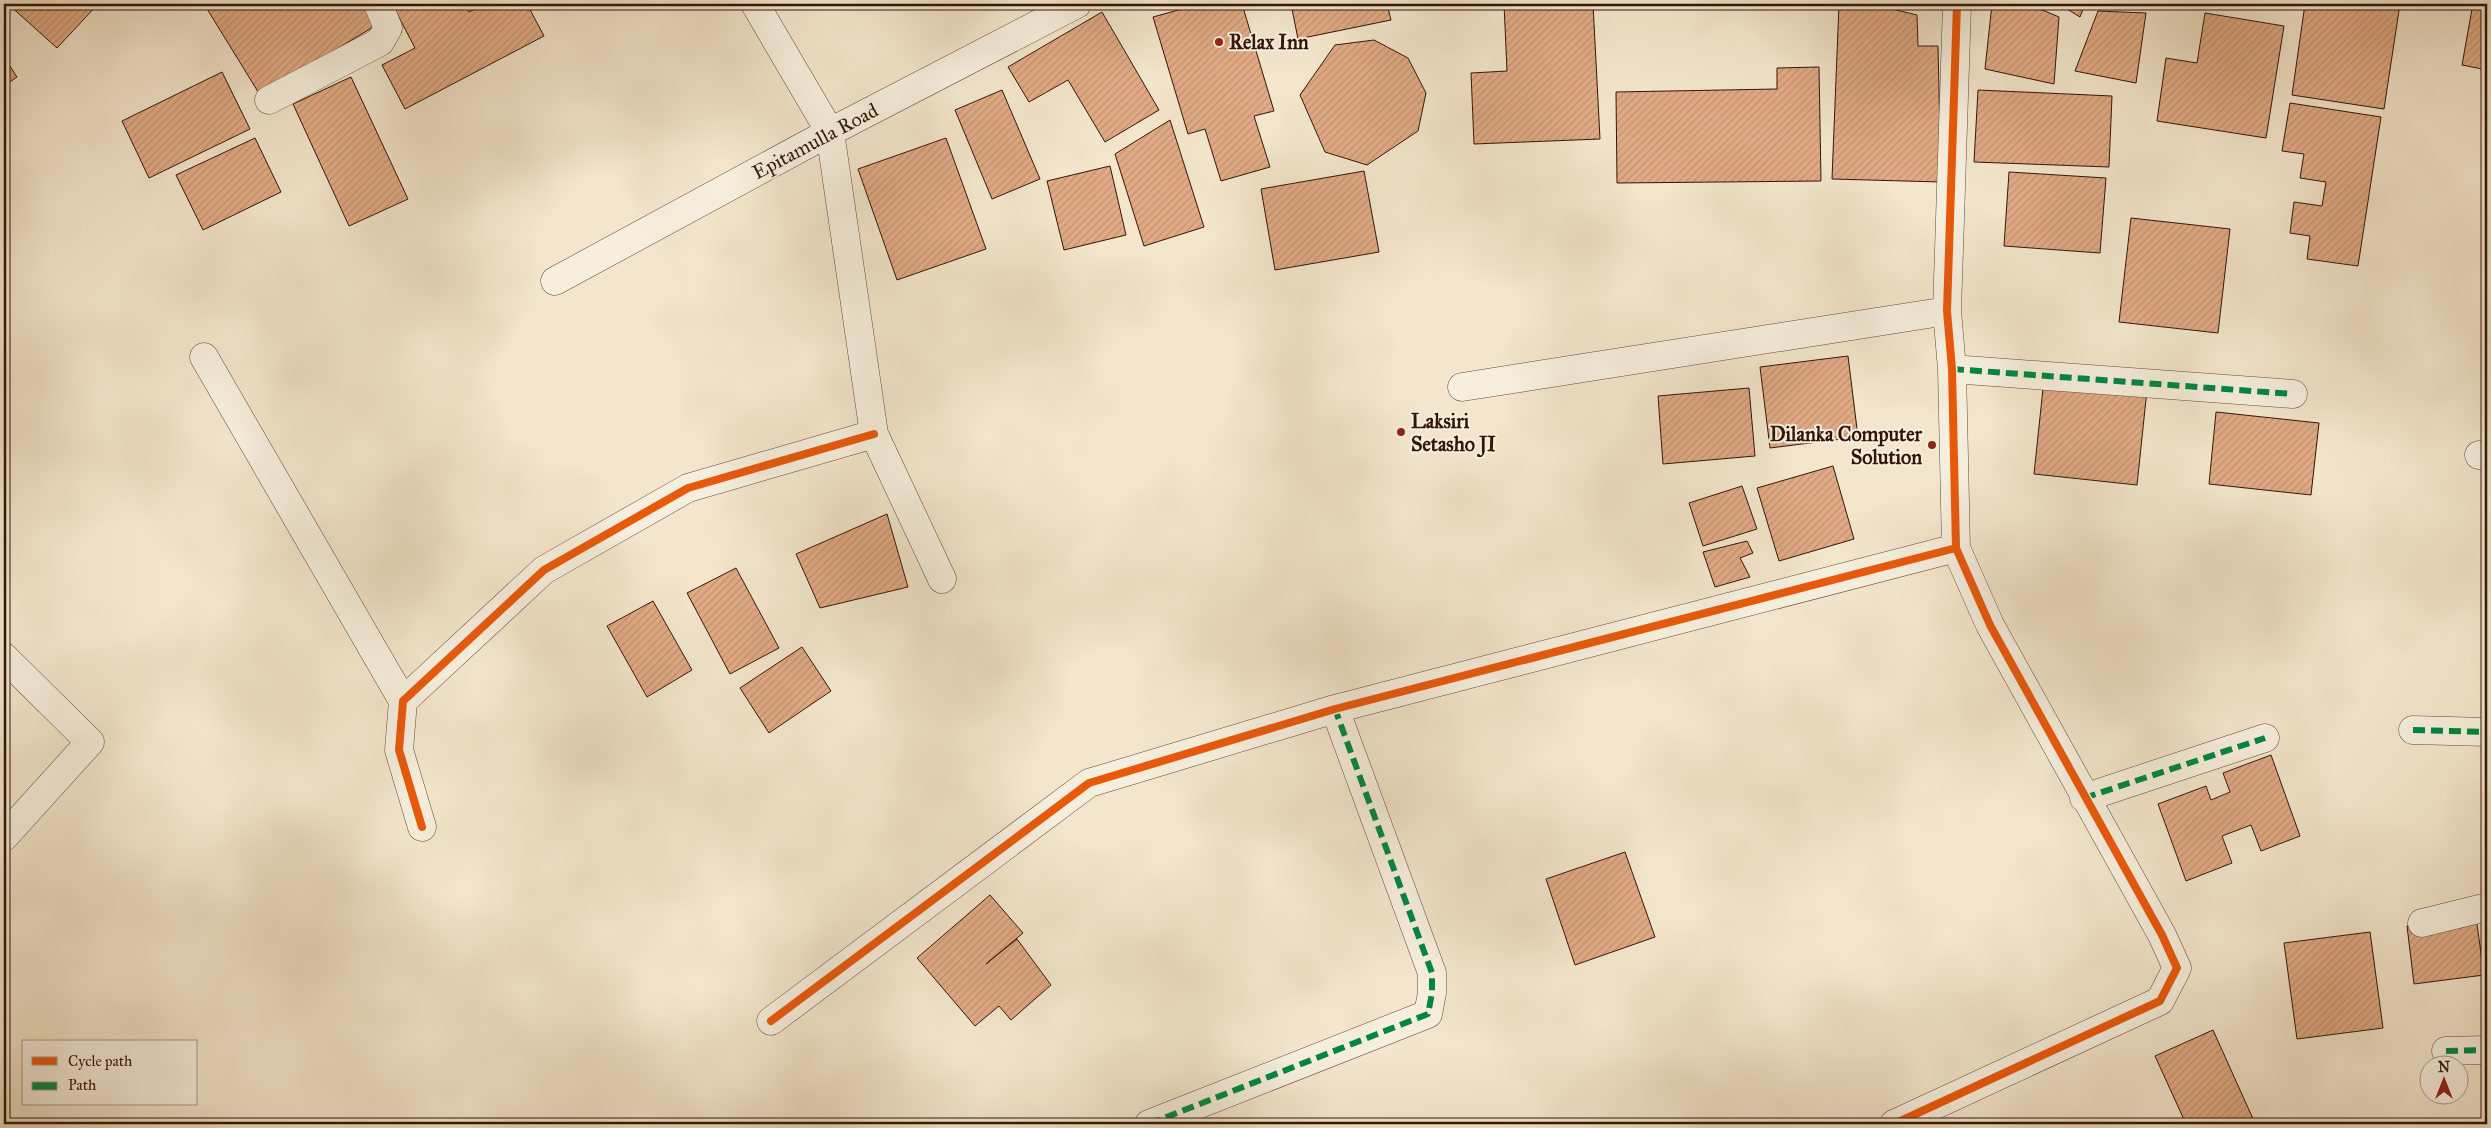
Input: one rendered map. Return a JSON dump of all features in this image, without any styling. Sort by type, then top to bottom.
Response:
[{"type":"street","points":[[269,100],[380,42],[388,28],[378,4]]},
{"type":"street","points":[[755,4],[830,132],[874,434],[942,579]]},
{"type":"street","name":"Epitamulla Road","points":[[555,280],[1051,11],[1077,4]]},
{"type":"street","points":[[1894,1124],[2160,1001],[2177,968],[2162,935],[2084,798],[1990,625],[1956,548],[1952,369],[1947,311],[1957,4]]},
{"type":"street","points":[[1462,387],[1947,311]]},
{"type":"street","points":[[204,357],[403,701],[398,750],[422,827]]},
{"type":"street","points":[[1952,369],[2293,394]]},
{"type":"street","points":[[403,701],[544,570],[688,488],[874,434]]},
{"type":"street","points":[[771,1021],[1089,783],[1335,709],[1956,548]]},
{"type":"street","points":[[4,658],[90,742],[4,837]]},
{"type":"street","points":[[1149,1124],[1428,1014],[1432,993],[1432,973],[1335,709]]},
{"type":"street","points":[[2413,730],[2487,732]]},
{"type":"street","points":[[2084,798],[2265,738]]},
{"type":"street","points":[[2422,923],[2487,906]]},
{"type":"street","points":[[2446,1051],[2487,1050]]},
{"type":"building","points":[[8,4],[98,4],[57,48]]},
{"type":"building","points":[[204,4],[368,4],[380,23],[260,95]]},
{"type":"building","points":[[392,4],[465,4],[469,12],[485,4],[527,4],[544,36],[405,109],[382,65],[415,48]]},
{"type":"building","points":[[1200,4],[1242,4],[1274,111],[1254,116],[1270,167],[1221,181],[1205,129],[1188,134],[1153,17]]},
{"type":"building","points":[[1291,4],[1387,4],[1391,20],[1298,39]]},
{"type":"building","points":[[1504,4],[1593,4],[1600,139],[1474,144],[1471,73],[1507,71]]},
{"type":"building","points":[[1839,4],[1872,4],[1917,15],[1918,46],[1938,46],[1941,182],[1832,179]]},
{"type":"building","points":[[1992,4],[2028,4],[2059,17],[2054,84],[1985,69]]},
{"type":"building","points":[[2059,4],[2085,4],[2080,17]]},
{"type":"building","points":[[2143,4],[2224,4],[2224,9]]},
{"type":"building","points":[[2305,4],[2400,4],[2384,109],[2292,95]]},
{"type":"building","points":[[2448,4],[2487,4],[2487,70],[2462,65],[2472,9]]},
{"type":"building","points":[[2098,11],[2146,13],[2136,83],[2075,71]]},
{"type":"building","points":[[1102,12],[1159,110],[1105,142],[1068,80],[1029,102],[1008,67]]},
{"type":"building","points":[[2205,13],[2284,26],[2266,138],[2157,121],[2166,58],[2197,63]]},
{"type":"building","points":[[1374,40],[1408,58],[1426,93],[1418,131],[1367,165],[1325,152],[1300,95],[1335,45]]},
{"type":"building","points":[[4,57],[17,77],[4,86]]},
{"type":"building","points":[[1819,67],[1821,181],[1617,183],[1616,92],[1777,89],[1777,68]]},
{"type":"building","points":[[222,72],[250,129],[149,178],[122,121]]},
{"type":"building","points":[[351,77],[408,199],[349,226],[293,104]]},
{"type":"building","points":[[1002,90],[1040,179],[992,199],[955,110]]},
{"type":"building","points":[[1978,90],[2112,96],[2109,167],[1974,162]]},
{"type":"building","points":[[2290,103],[2381,117],[2358,266],[2307,259],[2310,236],[2290,233],[2294,202],[2322,206],[2326,182],[2300,178],[2304,154],[2282,151]]},
{"type":"building","points":[[1170,120],[1204,227],[1144,246],[1115,154]]},
{"type":"building","points":[[255,138],[281,192],[203,230],[176,175]]},
{"type":"building","points":[[946,138],[986,249],[897,280],[858,169]]},
{"type":"building","points":[[1110,166],[1126,235],[1064,250],[1047,181]]},
{"type":"building","points":[[1364,171],[1379,252],[1275,270],[1261,189]]},
{"type":"building","points":[[2009,172],[2106,178],[2100,253],[2004,246]]},
{"type":"building","points":[[2131,218],[2230,229],[2218,333],[2119,322]]},
{"type":"building","points":[[1848,356],[1858,437],[1770,448],[1760,367]]},
{"type":"building","points":[[2044,379],[2147,390],[2137,485],[2034,474]]},
{"type":"building","points":[[1749,388],[1755,456],[1663,464],[1658,396]]},
{"type":"building","points":[[2216,412],[2319,423],[2311,495],[2209,484]]},
{"type":"building","points":[[1833,466],[1854,539],[1779,561],[1757,488]]},
{"type":"building","points":[[1742,486],[1757,529],[1703,546],[1689,503]]},
{"type":"building","points":[[887,514],[908,587],[820,608],[796,554]]},
{"type":"building","points":[[1747,541],[1753,553],[1740,558],[1750,577],[1715,587],[1703,552]]},
{"type":"building","points":[[736,568],[779,648],[730,674],[687,593]]},
{"type":"building","points":[[653,601],[692,670],[647,697],[607,626]]},
{"type":"building","points":[[802,647],[831,691],[769,733],[740,688]]},
{"type":"building","points":[[2271,755],[2300,836],[2261,851],[2251,825],[2222,836],[2232,863],[2186,881],[2158,804],[2206,786],[2211,800],[2230,792],[2223,773]]},
{"type":"building","points":[[1625,852],[1655,937],[1575,965],[1546,879]]},
{"type":"building","points":[[990,895],[1023,933],[986,964],[1017,939],[1051,985],[1011,1020],[999,1006],[975,1026],[917,958]]},
{"type":"building","points":[[2476,917],[2484,975],[2414,984],[2407,926]]},
{"type":"building","points":[[2370,932],[2383,1028],[2297,1039],[2284,943]]},
{"type":"building","points":[[2213,1030],[2254,1121],[2248,1124],[2186,1124],[2155,1056]]},
{"type":"marked path","points":[[1952,369],[2293,394]]},
{"type":"marked path","points":[[1149,1124],[1428,1014],[1432,993],[1432,973],[1335,709]]},
{"type":"marked path","points":[[2413,730],[2487,732]]},
{"type":"marked path","points":[[2084,798],[2265,738]]},
{"type":"marked path","points":[[2446,1051],[2487,1050]]},
{"type":"cycle path","points":[[1894,1124],[2160,1001],[2177,968],[2162,935],[1990,625],[1956,548],[1952,369],[1947,311],[1957,4]]},
{"type":"cycle path","points":[[422,827],[399,750],[403,701],[544,570],[688,488],[874,434]]},
{"type":"cycle path","points":[[771,1021],[1089,783],[1335,709],[1956,548]]},
{"type":"place","name":"Relax Inn","points":[[1219,42]]},
{"type":"place","name":"Laksiri Setasho JI","points":[[1401,432]]},
{"type":"place","name":"Dilanka Computer Solution","points":[[1932,445]]}]
